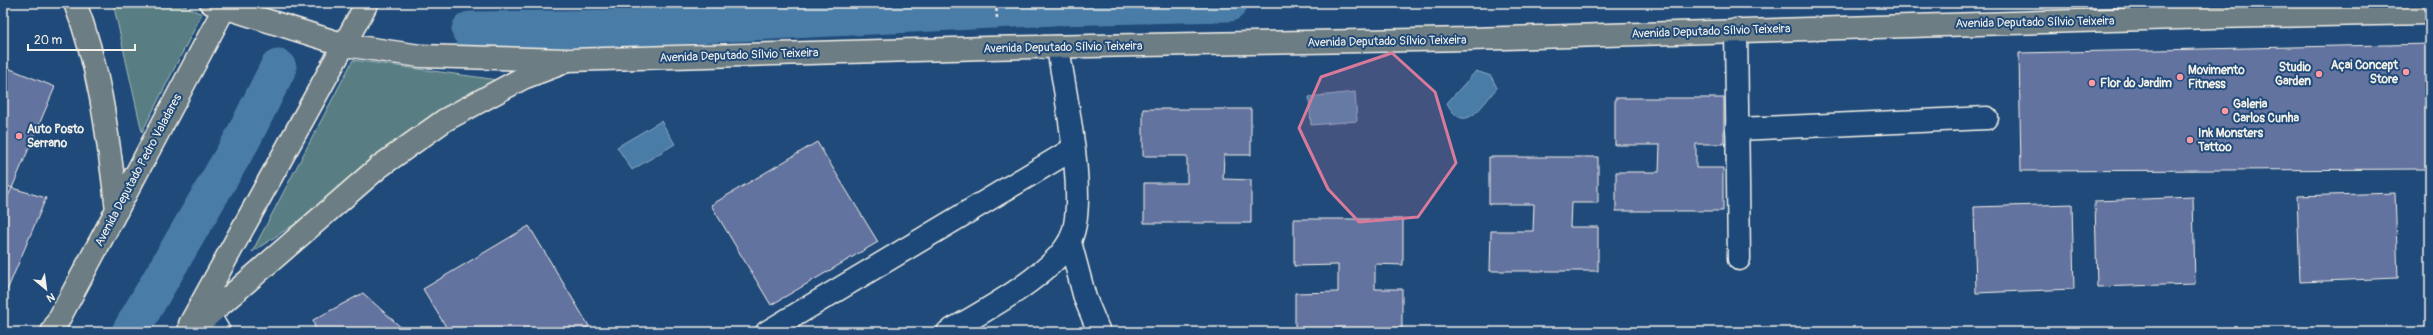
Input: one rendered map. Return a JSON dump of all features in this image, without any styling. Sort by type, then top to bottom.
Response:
[{"type":"main road","points":[[75,3],[82,22],[103,98],[117,210]]},
{"type":"main road","points":[[186,332],[367,3]]},
{"type":"main road","name":"Avenida Deputado Pedro Valadares","points":[[52,332],[117,210],[221,5]]},
{"type":"main road","name":"Avenida Deputado Sílvio Teixeira","points":[[221,5],[345,45],[420,56],[569,60],[1058,47],[1470,39],[1736,30],[2430,13]]},
{"type":"main road","points":[[189,332],[214,323],[379,167],[433,129],[523,78],[569,60]]},
{"type":"street","points":[[1736,30],[1739,260]]},
{"type":"street","points":[[948,332],[989,308],[1045,270],[1070,242],[1077,215],[1078,183],[1058,47]]},
{"type":"street","points":[[1737,129],[1987,118]]},
{"type":"street","points":[[767,332],[1073,149]]},
{"type":"street","points":[[1070,242],[1085,298],[1096,331]]},
{"type":"highlighted area","points":[[1392,53],[1435,92],[1456,163],[1418,217],[1359,222],[1328,189],[1299,128],[1321,77]]},
{"type":"green space","points":[[113,3],[178,3],[202,14],[142,132]]},
{"type":"green space","points":[[353,60],[513,82],[252,252]]},
{"type":"water","points":[[1476,71],[1491,76],[1497,88],[1473,115],[1467,118],[1460,118],[1454,113],[1447,103]]},
{"type":"water","points":[[1355,92],[1357,121],[1311,125],[1309,97]]},
{"type":"water","points":[[661,121],[675,144],[632,170],[617,147]]},
{"type":"building","name":"Galeria Carlos Cunha","points":[[2430,44],[2430,169],[2021,171],[2019,53]]},
{"type":"building","name":"Auto Posto Serrano","points":[[3,66],[55,87],[12,188],[3,184]]},
{"type":"building","points":[[1615,98],[1724,98],[1724,144],[1696,144],[1696,168],[1723,168],[1723,211],[1616,211],[1616,172],[1659,172],[1660,145],[1615,145]]},
{"type":"building","points":[[1143,109],[1251,109],[1251,155],[1224,155],[1223,179],[1251,180],[1251,223],[1144,223],[1144,183],[1187,183],[1187,156],[1143,156]]},
{"type":"building","points":[[817,142],[878,242],[771,305],[711,205]]},
{"type":"building","points":[[1489,157],[1598,157],[1598,203],[1571,203],[1570,227],[1598,227],[1598,271],[1490,271],[1491,231],[1533,231],[1534,204],[1489,204]]},
{"type":"building","points":[[12,188],[46,198],[3,300],[3,206]]},
{"type":"building","points":[[2395,193],[2398,278],[2300,282],[2297,196]]},
{"type":"building","points":[[2193,197],[2195,284],[2097,287],[2095,201]]},
{"type":"building","points":[[2072,204],[2074,289],[1976,293],[1974,207]]},
{"type":"building","points":[[1294,219],[1403,219],[1403,265],[1375,264],[1375,289],[1402,289],[1402,332],[1295,332],[1295,293],[1338,292],[1338,265],[1294,266]]},
{"type":"building","points":[[529,226],[589,326],[579,332],[449,332],[423,289]]},
{"type":"building","points":[[363,293],[406,332],[316,332],[313,320]]},
{"type":"waterway","points":[[470,30],[632,28],[1054,7],[1229,3]]},
{"type":"waterway","points":[[130,332],[242,140],[278,68]]},
{"type":"place","name":"Açai Concept Store","points":[[2406,72]]},
{"type":"place","name":"Studio Garden","points":[[2319,74]]},
{"type":"place","name":"Movimento Fitness","points":[[2180,77]]},
{"type":"place","name":"Flor do Jardim","points":[[2092,83]]},
{"type":"place","name":"Galeria Carlos Cunha","points":[[2225,111]]},
{"type":"place","name":"Auto Posto Serrano","points":[[19,136]]},
{"type":"place","name":"Ink Monsters Tattoo","points":[[2190,140]]}]
